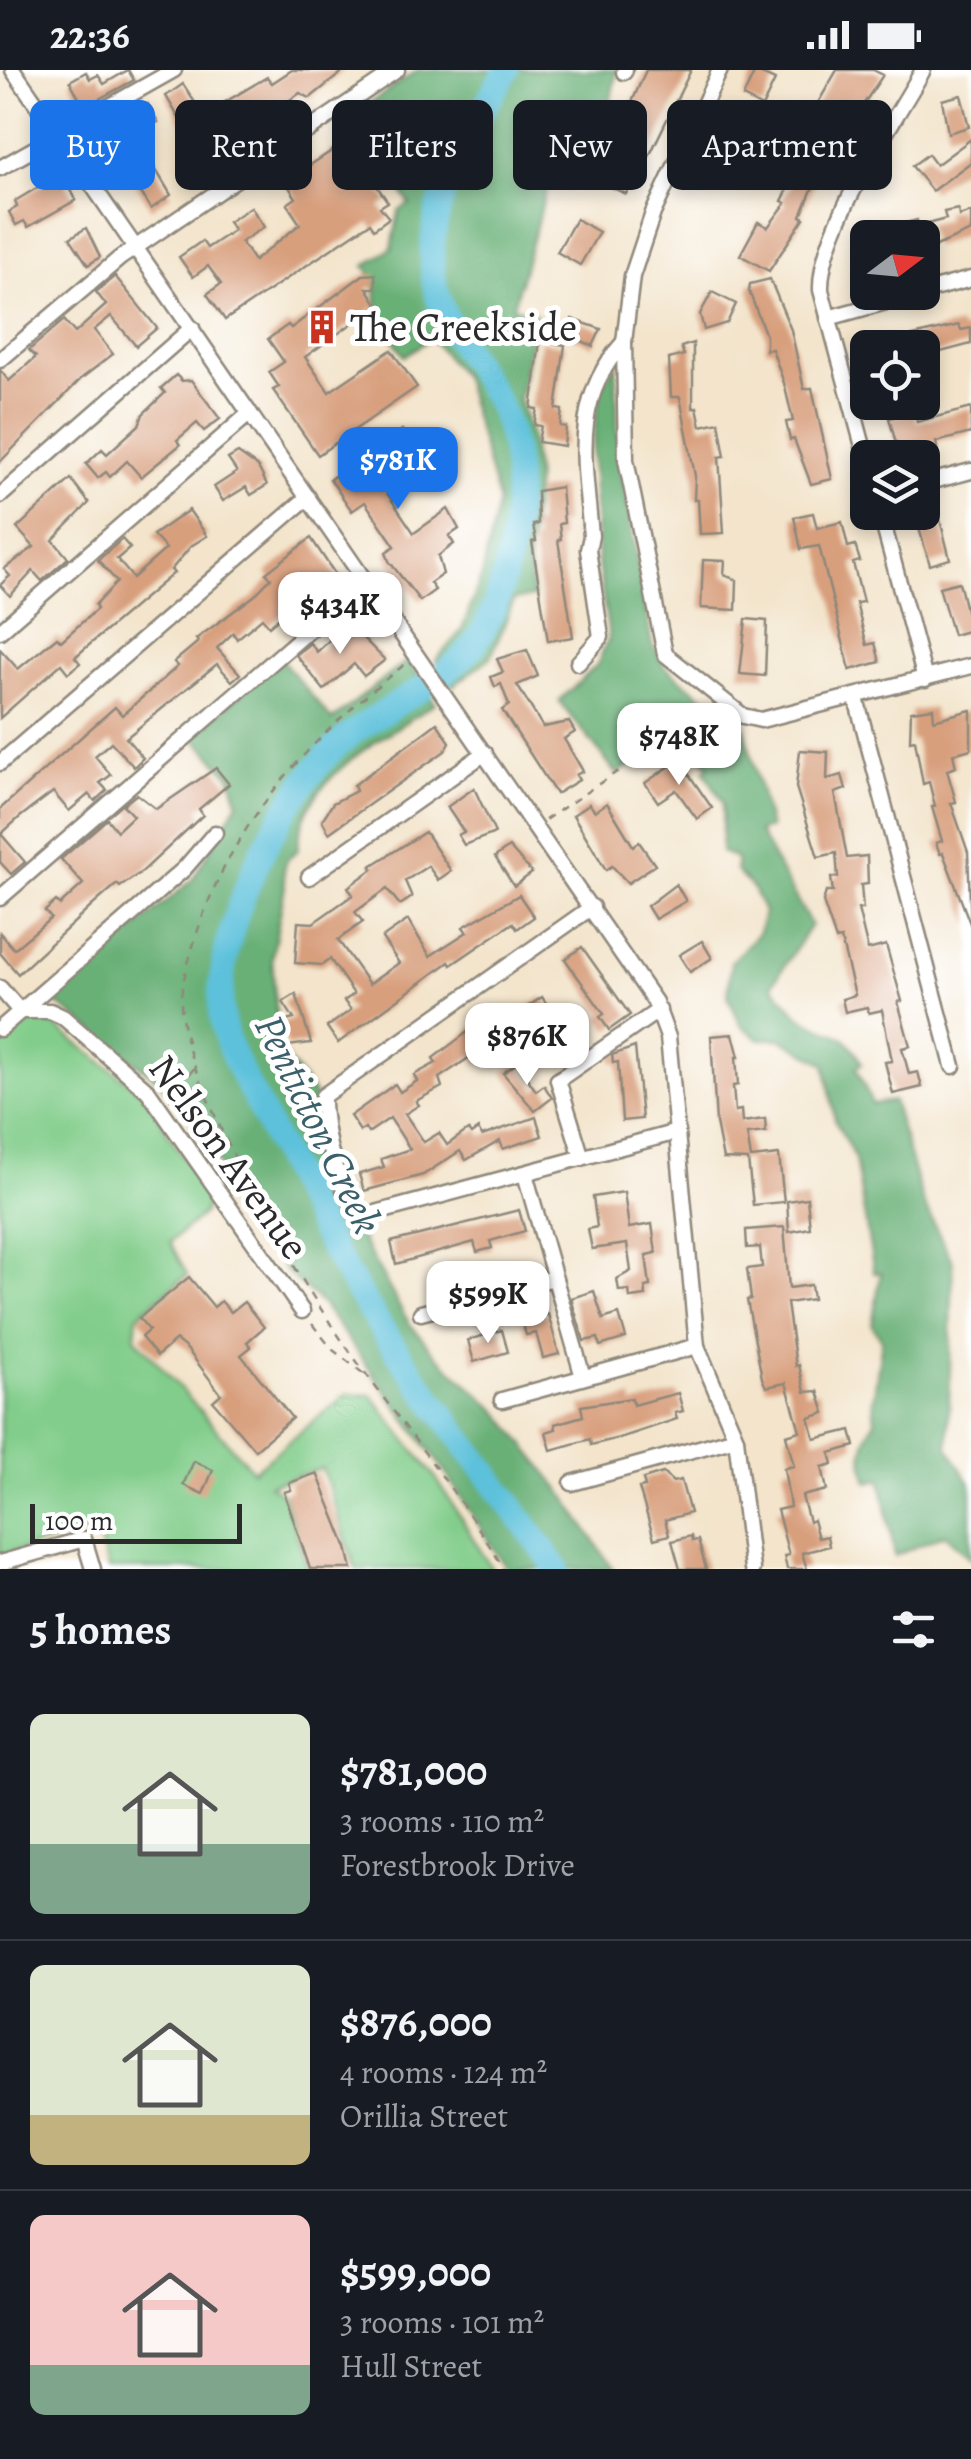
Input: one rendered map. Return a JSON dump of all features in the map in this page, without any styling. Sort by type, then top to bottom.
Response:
[{"type":"street","points":[[13,70],[34,100]]},
{"type":"street","points":[[122,100],[174,70]]},
{"type":"street","points":[[0,360],[136,248],[398,70]]},
{"type":"street","points":[[720,70],[643,241],[627,301],[626,460],[661,644],[669,660],[752,720],[856,698],[971,666]]},
{"type":"street","points":[[861,440],[821,290],[820,267],[834,228],[923,70]]},
{"type":"street","points":[[0,168],[30,152]]},
{"type":"street","points":[[96,190],[592,907],[658,1010],[668,1037],[697,1346],[736,1438],[752,1569]]},
{"type":"street","points":[[940,287],[971,279]]},
{"type":"street","points":[[828,318],[857,310]]},
{"type":"street","points":[[0,496],[192,328]]},
{"type":"street","points":[[578,663],[600,637],[588,550],[591,536],[583,434],[592,388],[624,342]]},
{"type":"street","points":[[0,632],[250,413]]},
{"type":"street","points":[[940,479],[971,471]]},
{"type":"street","points":[[0,763],[308,497]]},
{"type":"street","points":[[885,530],[925,679]]},
{"type":"street","points":[[0,898],[366,581]]},
{"type":"street","points":[[856,698],[953,1066]]},
{"type":"street","points":[[309,877],[485,753]]},
{"type":"street","points":[[0,1028],[184,868],[215,833]]},
{"type":"street","points":[[592,907],[323,1096],[322,1119],[342,1182],[351,1202],[372,1214],[676,1132]]},
{"type":"street","points":[[0,988],[20,1012]]},
{"type":"street","points":[[582,1158],[558,1080],[658,1010]]},
{"type":"street","name":"Nelson Avenue","points":[[20,1012],[50,1011],[118,1062],[160,1108],[302,1311]]},
{"type":"street","points":[[525,1174],[582,1377]]},
{"type":"street","points":[[421,1313],[554,1278]]},
{"type":"street","points":[[502,1400],[697,1346]]},
{"type":"street","points":[[572,1483],[736,1438]]},
{"type":"street","points":[[0,1563],[84,1539],[93,1569]]},
{"type":"path","points":[[417,655],[295,760],[224,860],[208,893],[181,999],[195,1065],[242,1174],[304,1281],[367,1376],[441,1471],[504,1569]]},
{"type":"path","points":[[536,826],[722,702]]},
{"type":"path","points":[[160,1108],[188,1081],[195,1065]]},
{"type":"path","points":[[302,1311],[333,1350],[367,1376]]},
{"type":"green space","points":[[418,70],[617,70],[611,100],[513,100],[513,190],[546,190],[513,307],[536,314],[519,399],[530,434],[536,478],[528,560],[533,597],[514,600],[491,657],[453,686],[436,660],[462,630],[482,575],[498,501],[463,378],[431,338],[404,356],[377,315],[374,284],[365,266],[392,248],[399,211],[410,204],[401,190],[493,190],[493,100],[374,100]]},
{"type":"green space","points":[[616,363],[618,452],[652,644],[665,667],[745,730],[770,828],[758,831],[811,925],[772,985],[800,1016],[850,1044],[862,1064],[856,1067],[872,1104],[893,1101],[923,1202],[953,1263],[948,1447],[971,1485],[971,1558],[945,1534],[895,1556],[881,1479],[868,1482],[864,1450],[875,1421],[873,1401],[882,1340],[872,1325],[881,1273],[874,1273],[855,1159],[835,1120],[825,1064],[781,1039],[759,1039],[740,1024],[728,996],[731,962],[759,932],[764,912],[753,889],[736,871],[736,858],[721,852],[723,802],[704,771],[709,766],[679,731],[617,774],[559,701],[597,665],[609,637],[598,564],[592,456],[599,391]]},
{"type":"green space","points":[[281,659],[332,720],[408,660],[435,703],[347,763],[313,801],[302,824],[298,850],[285,865],[272,957],[279,1048],[314,1094],[315,1118],[327,1158],[361,1228],[362,1240],[409,1323],[438,1357],[498,1411],[565,1496],[613,1569],[507,1569],[443,1469],[321,1303],[285,1271],[196,1127],[157,1079],[52,1000],[193,879],[238,802],[231,777],[193,736]]},
{"type":"green space","points":[[34,1017],[46,1019],[144,1094],[208,1198],[204,1213],[170,1242],[187,1275],[137,1316],[135,1337],[253,1471],[347,1394],[371,1395],[436,1478],[492,1569],[356,1569],[322,1468],[269,1485],[283,1494],[308,1569],[108,1569],[98,1534],[89,1531],[0,1555],[0,1046]]},
{"type":"building","points":[[128,70],[134,80],[97,100],[80,100],[70,81],[86,72],[90,79],[98,75],[104,84]]},
{"type":"building","points":[[292,70],[345,70],[310,98],[300,93],[290,100],[229,100],[267,77],[272,83]]},
{"type":"building","points":[[646,70],[691,70],[676,100],[667,100],[667,119],[647,161],[647,100],[633,100]]},
{"type":"building","points":[[837,70],[873,70],[883,75],[866,100],[820,100]]},
{"type":"building","points":[[755,71],[775,80],[765,100],[743,97]]},
{"type":"building","points":[[183,84],[193,100],[175,100],[175,111],[166,96]]},
{"type":"building","points":[[961,95],[969,127],[948,133],[942,100]]},
{"type":"building","points":[[971,139],[971,162],[932,191],[912,166],[928,154],[936,165]]},
{"type":"building","points":[[332,151],[332,190],[380,190],[388,202],[380,207],[389,218],[374,229],[370,223],[225,320],[207,294],[221,284],[208,266],[193,277],[179,257],[202,241],[207,248],[234,230],[228,222],[251,207],[264,227],[241,242],[254,261],[300,224],[287,204],[296,198],[291,190],[312,190],[312,164]]},
{"type":"building","points":[[155,168],[171,195],[151,209],[139,190],[155,190]]},
{"type":"building","points":[[33,190],[70,190],[76,200],[28,227],[24,221],[16,225],[9,212],[17,207],[15,201]]},
{"type":"building","points":[[788,190],[812,190],[801,216],[804,218],[769,271],[740,255],[758,222],[768,227],[786,203],[782,201]]},
{"type":"building","points":[[958,209],[959,216],[971,212],[971,231],[940,244],[944,212]]},
{"type":"building","points":[[576,219],[599,232],[580,265],[557,252]]},
{"type":"building","points":[[86,228],[100,257],[88,265],[70,238]]},
{"type":"building","points":[[375,274],[376,288],[367,288],[378,305],[305,357],[329,392],[391,350],[417,387],[318,455],[273,390],[279,387],[269,372],[284,362],[268,339],[288,325],[291,328],[363,275]]},
{"type":"building","points":[[115,276],[157,328],[136,346],[111,316],[94,330],[113,354],[82,378],[0,462],[0,370],[9,381],[36,357],[29,350],[64,320],[75,333],[106,305],[96,292]]},
{"type":"building","points":[[770,279],[791,330],[804,389],[812,388],[832,479],[811,484],[794,439],[790,440],[786,422],[793,421],[784,383],[772,349],[766,350],[766,336],[749,291],[750,284]]},
{"type":"building","points":[[712,292],[736,304],[727,323],[704,330],[700,314]]},
{"type":"building","points":[[572,319],[601,329],[593,346],[566,334]]},
{"type":"building","points":[[959,325],[961,330],[971,328],[971,344],[940,352],[938,330]]},
{"type":"building","points":[[540,341],[565,345],[556,409],[562,410],[560,426],[566,427],[564,446],[538,442],[541,426],[534,425],[537,409],[531,408]]},
{"type":"building","points":[[693,343],[693,408],[697,407],[701,426],[719,422],[725,456],[719,457],[724,533],[700,534],[698,500],[694,500],[695,476],[680,397],[671,397],[669,359],[684,355],[681,347]]},
{"type":"building","points":[[176,375],[182,381],[191,380],[220,419],[204,431],[197,423],[177,440],[180,445],[141,477],[127,461],[110,477],[106,472],[98,478],[86,464],[102,449],[107,454],[139,425],[143,414],[165,393],[161,388]]},
{"type":"building","points":[[971,408],[971,433],[940,441],[895,440],[890,420],[917,422],[940,420],[940,416]]},
{"type":"building","points":[[402,430],[424,462],[384,489],[414,533],[448,509],[459,529],[449,536],[454,544],[438,556],[443,574],[430,583],[435,590],[420,601],[389,561],[386,552],[395,546],[365,502],[352,511],[330,479]]},
{"type":"building","points":[[238,453],[258,467],[267,485],[251,495],[246,487],[223,501],[214,487],[237,472],[228,459]]},
{"type":"building","points":[[71,479],[89,503],[53,540],[68,558],[42,581],[33,571],[10,596],[0,585],[10,576],[4,569],[34,547],[17,528]]},
{"type":"building","points":[[561,487],[564,523],[559,524],[558,540],[573,637],[548,641],[532,542],[536,541],[533,525],[538,524],[537,491]]},
{"type":"building","points":[[189,510],[207,536],[191,546],[171,570],[174,573],[75,657],[80,663],[68,673],[61,664],[0,718],[0,649],[18,669],[57,637],[61,641],[97,609],[95,605],[117,582],[98,560],[122,539],[130,548],[117,559],[133,578],[166,549],[153,535]]},
{"type":"building","points":[[813,513],[817,528],[842,522],[848,547],[855,545],[860,561],[853,563],[863,602],[856,603],[867,645],[875,643],[880,662],[850,670],[819,546],[801,549],[794,517]]},
{"type":"building","points":[[940,520],[950,559],[930,565],[920,530],[940,530]]},
{"type":"building","points":[[311,538],[343,586],[310,616],[298,601],[269,626],[262,618],[237,639],[233,633],[217,648],[240,674],[232,681],[217,664],[126,738],[143,758],[134,767],[111,742],[95,756],[111,775],[100,783],[107,790],[95,801],[89,794],[69,811],[53,792],[20,817],[1,834],[25,862],[11,874],[0,862],[0,809],[115,707],[122,715],[152,689],[178,666],[174,662],[198,642],[196,639],[254,596],[271,578],[266,573]]},
{"type":"building","points":[[703,560],[725,561],[724,575],[737,580],[736,610],[701,608]]},
{"type":"building","points":[[959,582],[971,630],[953,635],[939,587]]},
{"type":"building","points":[[746,619],[767,621],[765,676],[740,674]]},
{"type":"building","points":[[348,623],[385,660],[364,676],[354,664],[324,690],[296,655],[310,643],[317,652]]},
{"type":"building","points":[[527,650],[538,676],[517,685],[543,727],[569,722],[575,732],[564,739],[583,771],[576,775],[579,780],[556,794],[502,710],[509,705],[501,684],[495,687],[491,677],[503,672],[497,659]]},
{"type":"building","points":[[933,708],[934,720],[971,710],[971,749],[953,754],[956,767],[947,770],[956,802],[951,803],[968,852],[971,926],[936,843],[942,841],[929,782],[923,784],[915,740],[910,741],[911,711]]},
{"type":"building","points":[[437,723],[450,742],[445,751],[329,833],[322,820],[333,803],[356,791],[354,785]]},
{"type":"building","points":[[800,750],[828,752],[827,779],[842,775],[846,789],[835,793],[847,858],[867,856],[868,884],[861,885],[863,909],[858,909],[868,950],[886,945],[910,1046],[902,1048],[909,1074],[918,1072],[922,1087],[893,1094],[885,1062],[892,1061],[882,1010],[869,1013],[867,1007],[845,1012],[842,999],[855,995],[841,939],[836,940],[823,902],[826,892],[833,892],[831,878],[838,877],[836,853],[818,857],[796,787]]},
{"type":"building","points":[[679,760],[712,808],[697,819],[676,790],[658,802],[645,783]]},
{"type":"building","points":[[216,768],[229,784],[199,809],[203,815],[143,871],[120,887],[117,884],[18,974],[0,953],[0,933],[14,949],[51,918],[45,911],[56,901],[60,905],[83,884],[61,859],[107,819],[117,831],[133,816],[123,805],[137,794],[156,809]]},
{"type":"building","points":[[474,788],[495,833],[464,845],[458,835],[464,832],[447,807]]},
{"type":"building","points":[[607,803],[633,846],[639,842],[655,865],[628,883],[612,866],[606,870],[573,815],[589,804],[595,811]]},
{"type":"building","points":[[425,832],[451,871],[438,880],[428,866],[405,881],[412,897],[400,905],[387,889],[355,912],[363,922],[338,940],[369,984],[399,963],[382,938],[408,920],[430,956],[467,932],[463,927],[519,895],[534,917],[517,929],[513,923],[451,965],[449,962],[338,1043],[327,1027],[351,1010],[344,1001],[354,994],[330,959],[322,965],[295,963],[298,922],[313,923],[353,895],[348,887],[373,869],[371,866]]},
{"type":"building","points":[[509,847],[532,873],[514,886],[495,857]]},
{"type":"building","points":[[676,884],[686,901],[655,919],[647,906]]},
{"type":"building","points":[[702,941],[712,958],[690,972],[679,955]]},
{"type":"building","points":[[582,947],[630,1015],[609,1030],[600,1017],[604,1014],[565,959]]},
{"type":"building","points":[[296,994],[311,1043],[287,1046],[282,1022],[294,1019],[283,1002]]},
{"type":"building","points":[[542,997],[556,1018],[530,1036],[533,1040],[521,1048],[515,1039],[479,1064],[473,1055],[439,1078],[442,1087],[416,1101],[419,1105],[405,1114],[424,1142],[439,1133],[447,1145],[468,1130],[471,1134],[478,1129],[482,1136],[536,1117],[542,1136],[503,1149],[500,1141],[466,1160],[460,1151],[423,1175],[364,1191],[359,1174],[384,1167],[381,1159],[410,1149],[390,1118],[368,1133],[365,1128],[360,1131],[350,1116],[395,1084],[400,1092],[417,1081],[414,1075],[436,1063],[433,1058],[474,1027],[477,1032],[484,1027],[488,1034]]},
{"type":"building","points":[[733,1034],[739,1057],[738,1085],[733,1086],[735,1111],[741,1110],[742,1122],[765,1119],[766,1132],[747,1134],[751,1158],[779,1155],[784,1202],[753,1205],[748,1160],[723,1159],[716,1123],[711,1036]]},
{"type":"building","points":[[635,1047],[642,1119],[622,1121],[618,1062],[613,1063],[612,1055]]},
{"type":"building","points":[[517,1063],[536,1091],[544,1085],[552,1098],[535,1111],[503,1073]]},
{"type":"building","points":[[624,1192],[629,1228],[652,1224],[656,1253],[646,1255],[650,1286],[645,1287],[646,1296],[630,1298],[629,1290],[619,1291],[617,1279],[631,1271],[627,1244],[592,1249],[588,1229],[597,1227],[593,1197]]},
{"type":"building","points":[[807,1198],[810,1228],[789,1232],[787,1201]]},
{"type":"building","points":[[519,1210],[525,1231],[490,1241],[492,1248],[477,1252],[474,1242],[396,1264],[391,1242]]},
{"type":"building","points":[[784,1227],[789,1288],[811,1285],[813,1299],[787,1303],[796,1366],[799,1365],[805,1392],[818,1391],[825,1413],[809,1418],[815,1439],[851,1430],[855,1446],[830,1453],[833,1464],[822,1467],[827,1490],[802,1496],[809,1522],[813,1520],[818,1538],[827,1536],[829,1546],[802,1553],[807,1569],[787,1569],[784,1556],[789,1555],[777,1510],[790,1507],[784,1468],[794,1466],[786,1435],[800,1431],[786,1383],[766,1387],[762,1378],[747,1300],[751,1299],[747,1269],[762,1267],[760,1247],[747,1248],[746,1230]]},
{"type":"building","points":[[189,1277],[214,1307],[221,1301],[231,1312],[244,1302],[264,1327],[247,1342],[251,1347],[241,1355],[292,1418],[255,1450],[213,1401],[221,1394],[187,1349],[176,1340],[157,1356],[141,1337],[149,1330],[139,1318]]},
{"type":"building","points":[[594,1291],[603,1319],[619,1314],[626,1338],[600,1346],[598,1338],[584,1341],[571,1298]]},
{"type":"building","points":[[548,1314],[559,1354],[543,1358],[536,1333],[526,1335],[522,1321]]},
{"type":"building","points":[[502,1330],[508,1352],[474,1362],[468,1340]]},
{"type":"building","points":[[678,1393],[683,1411],[675,1413],[677,1419],[591,1445],[590,1439],[551,1450],[546,1432],[556,1429],[555,1424],[583,1416],[581,1406],[632,1398],[633,1405]]},
{"type":"building","points":[[194,1461],[213,1470],[203,1494],[183,1485]]},
{"type":"building","points":[[317,1473],[352,1569],[310,1569],[284,1492],[291,1490],[289,1483]]},
{"type":"building","points":[[663,1473],[673,1482],[681,1480],[690,1513],[665,1520],[669,1535],[654,1539],[639,1488],[645,1487],[643,1479]]},
{"type":"building","points":[[691,1536],[692,1541],[698,1540],[706,1569],[680,1569],[672,1541]]},
{"type":"waterway","name":"Penticton Creek","points":[[507,70],[476,120],[449,178],[433,238],[432,268],[443,312],[498,403],[510,433],[515,516],[498,596],[477,640],[454,666],[339,744],[293,798],[272,833],[238,910],[221,985],[222,1018],[241,1072],[345,1272],[405,1363],[557,1569]]},
{"type":"place","name":"The Creekside","points":[[322,327]]}]
